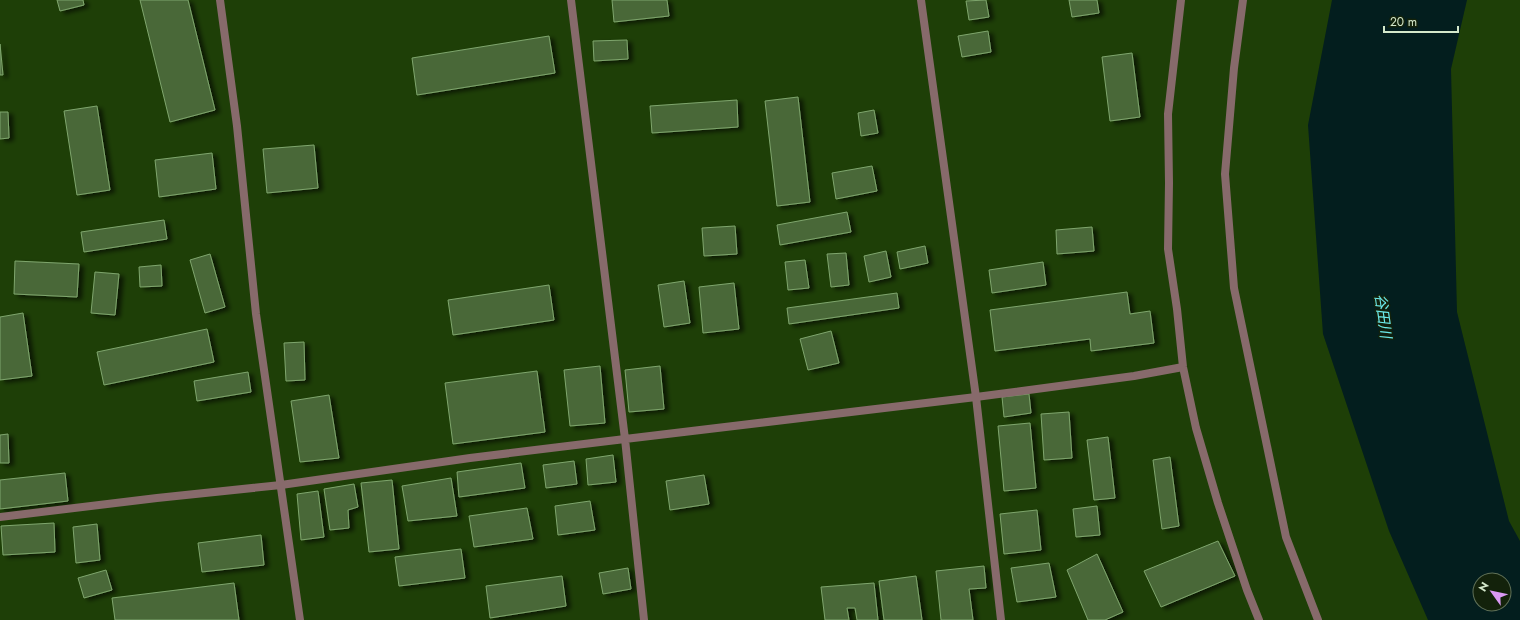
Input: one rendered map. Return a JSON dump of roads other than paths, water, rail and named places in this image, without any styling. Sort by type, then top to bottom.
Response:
[{"type":"street","points":[[220,0],[237,126],[256,314],[300,620]]},
{"type":"street","points":[[571,0],[625,438],[644,620]]},
{"type":"street","points":[[921,0],[976,398],[1001,620]]},
{"type":"street","points":[[1181,0],[1168,114],[1168,249],[1177,309],[1183,367],[1196,428],[1218,503],[1247,590],[1259,620]]},
{"type":"street","points":[[1243,0],[1234,68],[1225,174],[1234,288],[1286,537],[1318,620]]},
{"type":"street","points":[[0,517],[281,485],[625,438],[976,398],[1134,376],[1183,367]]},
{"type":"water","name":"谷田川","points":[[1332,0],[1467,0],[1451,69],[1457,312],[1509,521],[1520,541],[1520,620],[1428,620],[1389,531],[1323,334],[1308,125]]}]
